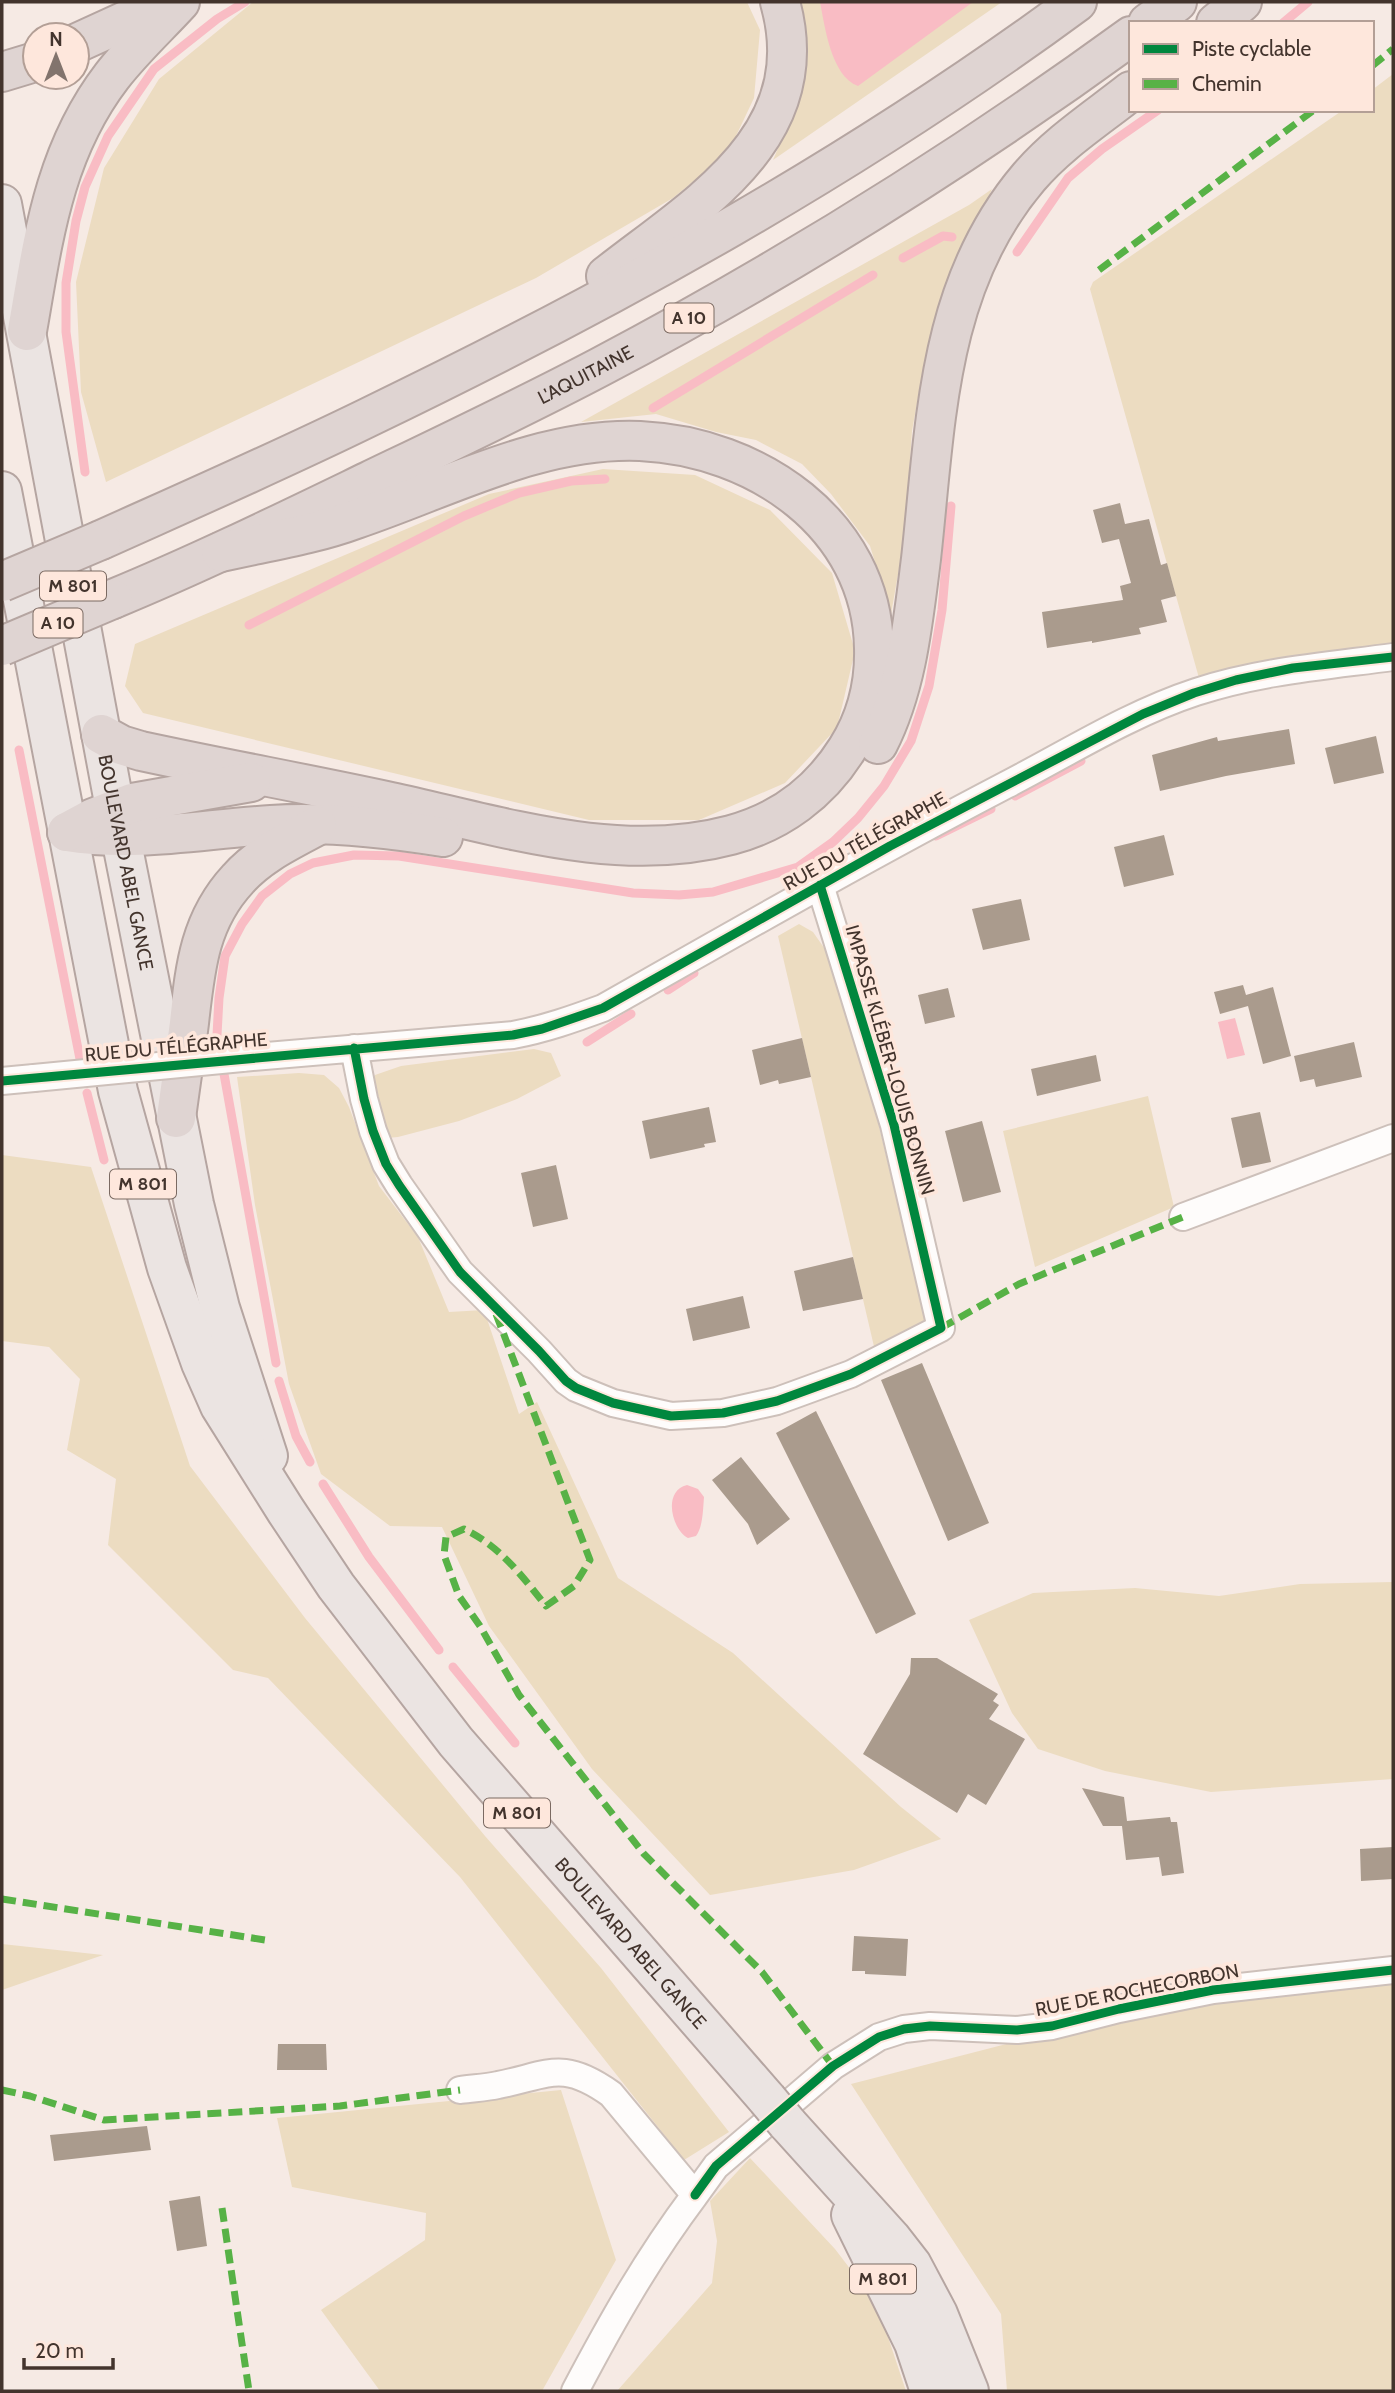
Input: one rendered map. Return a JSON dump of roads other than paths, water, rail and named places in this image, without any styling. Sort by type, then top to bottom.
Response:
[{"type":"highway","points":[[91,37],[167,2]]},
{"type":"highway","points":[[27,331],[51,199],[75,138],[112,76],[180,2]]},
{"type":"highway","points":[[528,338],[729,179],[754,149],[774,114],[785,76],[786,47],[780,2]]},
{"type":"highway","points":[[2,582],[102,540],[365,419],[528,338],[675,259],[776,200],[973,75],[1077,2]]},
{"type":"highway","points":[[1151,21],[1177,2]]},
{"type":"highway","points":[[1218,21],[1242,2]]},
{"type":"highway","name":"L'AQUITAINE","points":[[2,646],[221,552],[496,421],[705,309],[908,188],[1129,37]]},
{"type":"highway","points":[[2,72],[21,66]]},
{"type":"highway","points":[[67,832],[118,823],[318,825],[407,831],[606,864],[676,867],[743,856],[775,844],[804,828],[832,807],[872,755],[888,725],[898,693],[914,614],[938,394],[960,300],[979,251],[1002,211],[1030,175],[1062,145],[1129,93]]},
{"type":"highway","points":[[101,734],[121,746],[141,751],[502,827],[607,845],[675,845],[736,834],[792,809],[815,790],[836,766],[863,716],[872,688],[874,628],[868,599],[846,550],[807,505],[784,487],[729,460],[674,445],[640,441],[606,442],[536,455],[497,466],[352,521],[221,552]]},
{"type":"highway","points":[[118,823],[132,803],[274,777]]},
{"type":"highway","points":[[176,1118],[194,974],[204,933],[214,912],[238,878],[256,862],[278,846],[318,825]]},
{"type":"main road","name":"BOULEVARD ABEL GANCE","points":[[2,204],[118,823],[194,1204],[220,1308],[286,1511]]},
{"type":"main road","name":"BOULEVARD ABEL GANCE","points":[[2,491],[118,1091],[167,1268],[201,1363],[220,1406],[336,1586],[456,1742],[912,2265],[938,2314],[969,2391]]},
{"type":"main road","name":"BOULEVARD ABEL GANCE","points":[[828,2170],[914,2343],[930,2391]]},
{"type":"street","name":"RUE DU TÉLÉGRAPHE","points":[[2,1081],[513,1035],[569,1021],[603,1007],[820,885],[1143,714],[1194,693],[1236,680],[1293,668],[1391,665]]},
{"type":"street","name":"IMPASSE KLÉBER-LOUIS BONNIN","points":[[354,1048],[373,1131],[386,1164],[399,1185],[460,1272],[566,1381],[576,1388],[613,1403],[683,1416],[723,1413],[777,1401],[850,1374],[941,1328],[894,1125],[820,885]]},
{"type":"street","points":[[1183,1217],[1393,1138]]},
{"type":"street","name":"RUE DE ROCHECORBON","points":[[575,2391],[620,2307],[658,2244],[724,2159],[833,2066],[879,2037],[904,2029],[930,2026],[1017,2030],[1052,2026],[1213,1990],[1393,1970]]},
{"type":"street","points":[[460,2090],[556,2072],[577,2075],[594,2082],[611,2094],[695,2194]]},
{"type":"waterway","points":[[85,472],[66,332],[66,283],[76,221],[85,187],[108,136],[154,69],[217,19],[245,2]]},
{"type":"waterway","points":[[1285,21],[1308,2]]},
{"type":"waterway","points":[[1017,252],[1068,178],[1102,149],[1155,112]]},
{"type":"waterway","points":[[903,258],[943,236],[952,237]]},
{"type":"waterway","points":[[653,408],[873,275]]},
{"type":"waterway","points":[[249,625],[464,516],[519,493],[571,481],[605,479]]},
{"type":"waterway","points":[[276,1363],[217,1035],[225,956],[242,924],[262,896],[290,874],[313,863],[354,855],[399,856],[633,893],[679,895],[713,892],[798,867],[833,842],[858,818],[884,786],[911,741],[929,686],[942,610],[951,506]]},
{"type":"waterway","points":[[19,750],[80,1059]]},
{"type":"waterway","points":[[1015,796],[1081,761]]},
{"type":"waterway","points":[[936,836],[991,809]]},
{"type":"waterway","points":[[668,990],[694,973]]},
{"type":"waterway","points":[[587,1042],[631,1014]]},
{"type":"waterway","points":[[87,1093],[104,1160]]},
{"type":"waterway","points":[[279,1381],[296,1436],[310,1462]]},
{"type":"waterway","points":[[323,1484],[369,1557],[439,1650]]},
{"type":"waterway","points":[[453,1667],[515,1743]]}]
